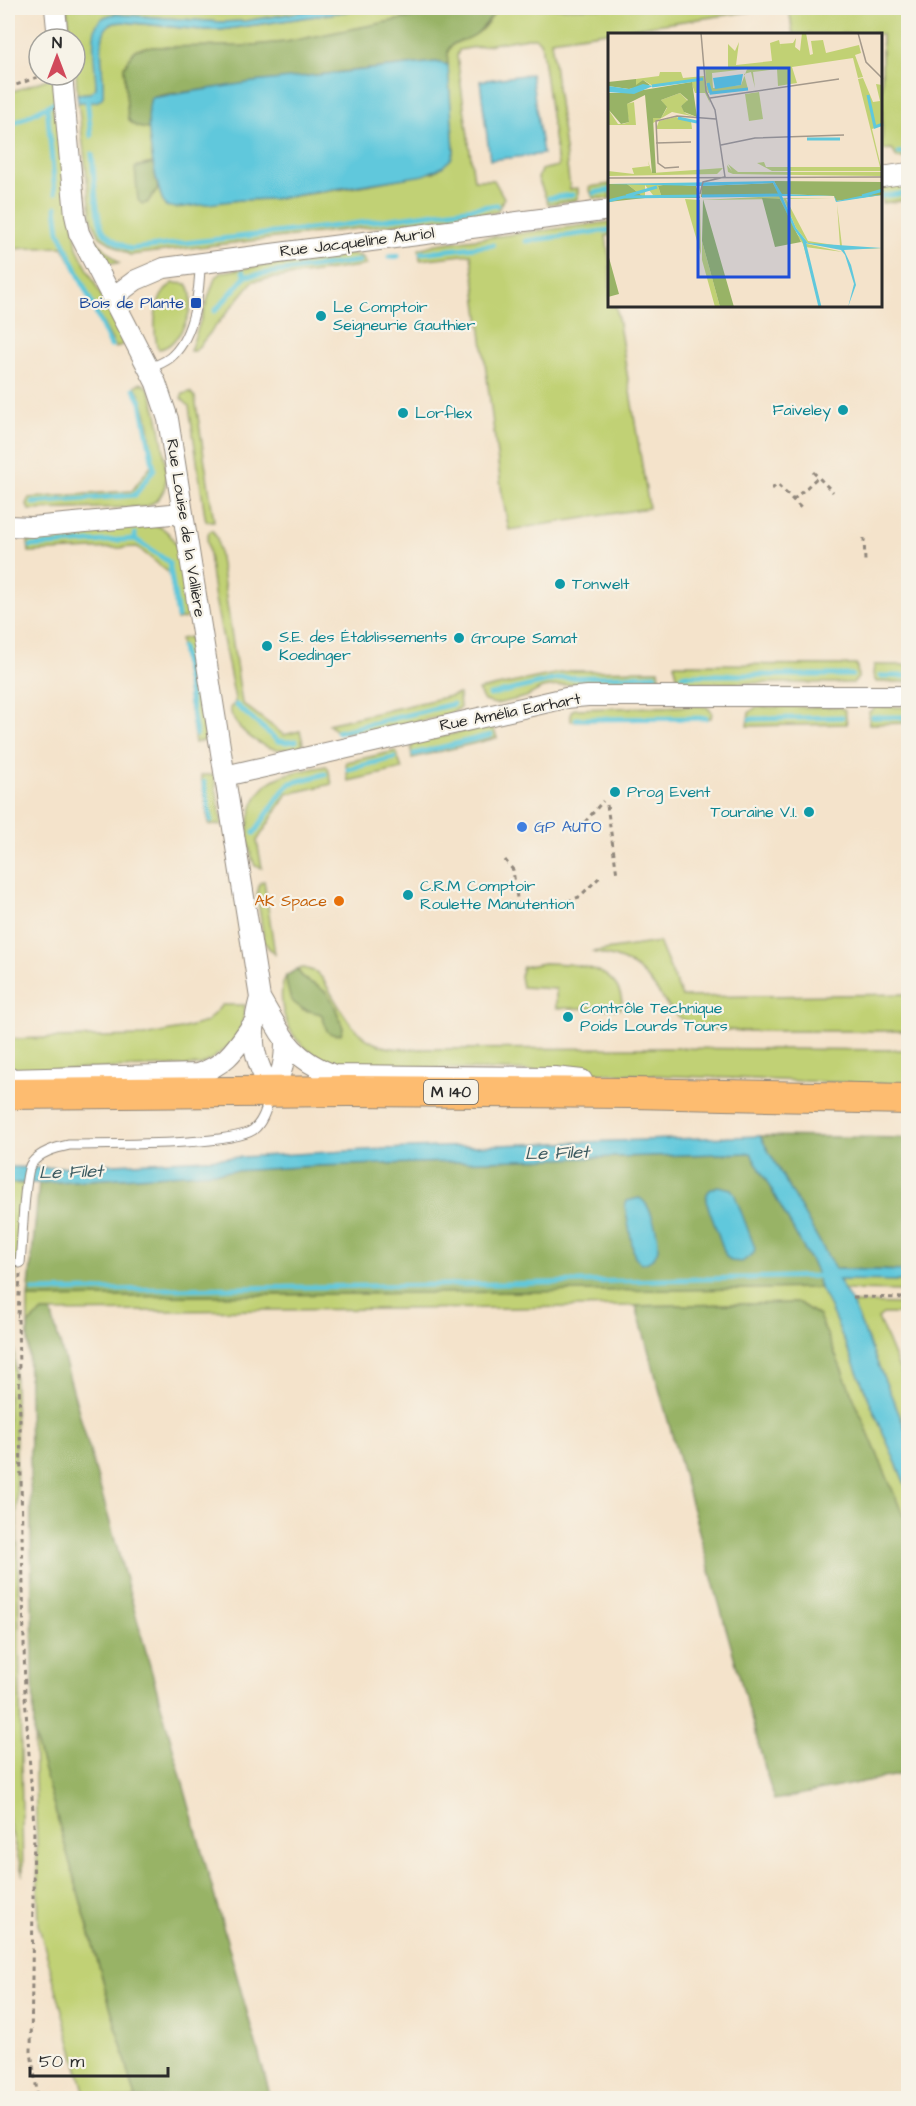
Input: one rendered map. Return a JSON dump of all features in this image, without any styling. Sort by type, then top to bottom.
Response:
[{"type":"main road","name":"M 140","points":[[8,1094],[349,1091],[631,1093],[909,1099]]},
{"type":"street","points":[[55,8],[57,27]]},
{"type":"street","name":"Rue Louise de la Vallière","points":[[63,87],[77,225],[91,259],[158,389],[168,419],[260,998],[285,1041],[306,1062],[334,1075],[555,1077],[581,1080],[631,1093]]},
{"type":"street","points":[[883,177],[909,173]]},
{"type":"street","name":"Rue Jacqueline Auriol","points":[[112,297],[149,273],[164,268],[608,210]]},
{"type":"street","points":[[8,526],[32,527],[182,513]]},
{"type":"street","name":"Rue Amélia Earhart","points":[[225,776],[566,698],[588,696],[909,696]]},
{"type":"street","name":"Rue Louise de la Vallière","points":[[260,998],[253,1024],[253,1040],[258,1067],[272,1092]]},
{"type":"street","name":"Rue Louise de la Vallière","points":[[8,1079],[197,1074],[213,1069],[225,1060],[253,1024]]},
{"type":"street","points":[[272,1092],[282,1073],[285,1041]]},
{"type":"lane","points":[[148,369],[173,356],[185,338],[196,303],[200,262]]},
{"type":"lane","points":[[20,1263],[27,1178],[31,1165],[48,1150],[69,1145],[220,1140],[252,1131],[262,1120],[272,1092]]},
{"type":"path","points":[[8,88],[27,81]]},
{"type":"path","points":[[813,472],[833,492]]},
{"type":"path","points":[[793,500],[818,477]]},
{"type":"path","points":[[772,489],[777,484],[803,510]]},
{"type":"path","points":[[864,538],[865,561]]},
{"type":"path","points":[[579,829],[603,801]]},
{"type":"path","points":[[607,806],[617,875]]},
{"type":"path","points":[[505,860],[513,870],[518,905],[523,908],[565,902],[579,897],[602,875]]},
{"type":"path","points":[[20,1263],[18,1316],[25,1696],[34,1826],[31,2052],[38,2098]]},
{"type":"path","points":[[853,1297],[909,1298]]},
{"type":"path","points":[[8,1315],[18,1316]]},
{"type":"green space","points":[[67,8],[325,8],[245,21],[221,22],[114,14],[104,17],[95,35],[96,88],[90,93],[77,94],[77,87],[87,87],[87,27],[69,27]]},
{"type":"green space","points":[[370,8],[476,8],[438,12],[286,42],[242,46],[146,47],[135,50],[124,67],[128,118],[138,127],[150,129],[153,163],[137,166],[147,203],[158,188],[165,206],[273,199],[351,188],[434,172],[442,167],[454,151],[447,54],[454,44],[481,31],[498,8],[775,8],[551,40],[570,189],[578,188],[576,200],[548,204],[538,178],[541,170],[558,166],[541,43],[536,38],[527,38],[459,50],[457,56],[474,180],[494,180],[504,198],[497,212],[130,255],[100,237],[92,220],[78,102],[96,102],[103,96],[101,48],[102,38],[109,25],[123,22],[221,30]]},
{"type":"green space","points":[[498,8],[476,34],[451,45],[448,65],[436,62],[163,95],[154,97],[150,101],[150,129],[137,126],[128,118],[124,67],[135,50],[146,47],[242,46],[286,42],[438,12]]},
{"type":"green space","points":[[789,8],[908,8],[908,158],[897,158],[892,149],[883,150],[883,33],[793,33]]},
{"type":"green space","points":[[27,86],[54,87],[77,248],[125,343],[116,348],[63,247],[8,249],[8,93]]},
{"type":"green space","points":[[153,163],[158,188],[147,203],[142,204],[138,200],[135,168]]},
{"type":"green space","points":[[608,184],[608,199],[593,198],[589,187]]},
{"type":"green space","points":[[908,184],[908,200],[883,203],[883,187]]},
{"type":"green space","points":[[84,207],[93,237],[119,263],[105,262],[99,258],[80,208]]},
{"type":"green space","points":[[608,222],[608,236],[606,236],[608,308],[616,308],[649,508],[509,530],[502,494],[471,254],[420,260],[419,249],[436,244]]},
{"type":"green space","points":[[352,254],[362,257],[367,265],[253,281],[195,351],[190,351],[215,278],[223,272]]},
{"type":"green space","points":[[173,283],[187,284],[191,301],[189,312],[181,332],[167,346],[159,349],[155,330],[156,312],[161,296]]},
{"type":"green space","points":[[141,383],[147,387],[151,396],[164,451],[165,485],[157,499],[143,507],[29,510],[27,505],[29,498],[132,491],[152,464],[146,414],[135,386]]},
{"type":"green space","points":[[190,392],[195,397],[214,521],[206,521],[189,406],[181,398],[183,394]]},
{"type":"green space","points":[[153,525],[164,529],[172,537],[182,561],[189,613],[186,618],[177,620],[169,573],[137,547],[29,552],[28,542],[31,536]]},
{"type":"green space","points":[[212,530],[217,538],[242,703],[284,735],[300,731],[303,743],[300,748],[275,749],[261,744],[240,728],[232,715],[230,708],[235,703],[235,699],[215,599],[207,540]]},
{"type":"green space","points":[[190,637],[206,736],[205,740],[195,743],[180,639]]},
{"type":"green space","points":[[674,664],[857,665],[858,678],[853,683],[685,683],[678,679]]},
{"type":"green space","points":[[874,665],[908,665],[908,682],[876,682],[873,675]]},
{"type":"green space","points":[[659,670],[660,677],[654,682],[573,684],[542,688],[526,697],[496,704],[484,701],[478,690],[569,671]]},
{"type":"green space","points":[[459,694],[460,708],[448,715],[359,734],[337,732],[328,724]]},
{"type":"green space","points":[[707,707],[712,712],[711,718],[571,721],[571,711],[575,709]]},
{"type":"green space","points":[[756,707],[839,707],[845,710],[847,724],[747,726],[749,713]]},
{"type":"green space","points":[[876,707],[908,707],[908,723],[869,724],[869,712]]},
{"type":"green space","points":[[493,727],[497,738],[412,758],[411,748],[415,742]]},
{"type":"green space","points":[[396,751],[402,769],[348,781],[346,762]]},
{"type":"green space","points":[[326,766],[332,784],[287,794],[257,841],[262,868],[255,866],[248,834],[251,811],[260,792],[280,777]]},
{"type":"green space","points":[[201,775],[214,775],[222,825],[209,825]]},
{"type":"green space","points":[[264,881],[275,954],[264,941],[257,894],[260,883]]},
{"type":"green space","points":[[659,942],[682,997],[908,994],[908,1031],[743,1031],[702,1026],[676,1015],[651,982],[630,964],[592,952]]},
{"type":"green space","points":[[544,963],[581,966],[605,975],[614,982],[620,993],[622,1006],[620,1009],[556,1008],[556,989],[522,987],[520,976],[523,967]]},
{"type":"green space","points":[[304,968],[316,972],[322,978],[346,1018],[362,1035],[371,1042],[396,1049],[908,1050],[908,1085],[575,1072],[338,1066],[302,1045],[293,1035],[285,1019],[282,992],[286,976],[287,986],[302,1009],[324,1016],[326,1028],[331,1033],[337,1035],[343,1028],[327,993],[306,980],[297,969]]},
{"type":"green space","points":[[297,969],[306,980],[327,993],[343,1028],[341,1034],[330,1034],[321,1014],[299,1007],[291,999],[286,976]]},
{"type":"green space","points":[[222,1005],[245,1005],[242,1026],[227,1048],[202,1065],[8,1072],[8,1039],[144,1036],[206,1022]]},
{"type":"green space","points":[[760,1136],[908,1138],[908,1271],[835,1269]]},
{"type":"green space","points":[[751,1153],[815,1269],[820,1288],[28,1298],[39,1183],[315,1166]]},
{"type":"green space","points":[[8,1183],[23,1184],[15,1286],[10,1286],[8,1278]]},
{"type":"green space","points":[[838,1279],[908,1281],[908,1291],[842,1290]]},
{"type":"green space","points":[[820,1288],[908,1491],[908,1527],[819,1316],[799,1303],[42,1312],[28,1325],[28,1298]]},
{"type":"green space","points":[[799,1303],[819,1316],[908,1527],[908,1773],[774,1800],[636,1306]]},
{"type":"green space","points":[[852,1303],[908,1304],[908,1314],[883,1314],[878,1318],[908,1390],[908,1435]]},
{"type":"green space","points":[[42,1312],[51,1312],[271,2098],[136,2098],[34,1735],[28,1325]]},
{"type":"green space","points":[[8,1324],[14,1330],[23,1876],[8,1819]]},
{"type":"green space","points":[[34,1735],[136,2098],[86,2098],[39,1927]]},
{"type":"water","points":[[325,8],[370,8],[221,30],[112,23],[102,38],[103,96],[96,102],[78,102],[77,94],[90,93],[96,88],[95,30],[102,18],[107,16],[114,14],[221,22],[245,21]]},
{"type":"water","points":[[436,62],[448,65],[454,151],[451,159],[442,167],[424,175],[273,199],[240,200],[176,208],[165,206],[157,183],[149,137],[151,98],[253,82]]},
{"type":"water","points":[[531,74],[543,154],[490,160],[480,81]]},
{"type":"water","name":"Le Filet","points":[[760,1136],[835,1269],[908,1271],[908,1281],[838,1280],[852,1303],[908,1435],[908,1491],[820,1288],[815,1269],[751,1153],[315,1166],[8,1183],[8,1167],[42,1168],[384,1149]]},
{"type":"water","points":[[718,1186],[731,1189],[734,1193],[755,1248],[754,1253],[742,1262],[731,1261],[726,1256],[706,1201],[709,1191]]},
{"type":"water","points":[[639,1198],[651,1214],[658,1239],[657,1252],[648,1262],[641,1264],[634,1255],[625,1206],[627,1201]]},
{"type":"waterway","points":[[87,98],[91,136]]},
{"type":"waterway","points":[[8,123],[17,122],[53,103]]},
{"type":"waterway","points":[[47,106],[55,193]]},
{"type":"waterway","points":[[899,153],[908,152]]},
{"type":"waterway","points":[[92,154],[100,223],[111,239],[130,249],[497,205]]},
{"type":"waterway","points":[[594,193],[608,190]]},
{"type":"waterway","points":[[883,196],[908,193]]},
{"type":"waterway","points":[[549,198],[573,195]]},
{"type":"waterway","points":[[56,207],[59,231],[111,346]]},
{"type":"waterway","points":[[526,241],[608,230]]},
{"type":"waterway","points":[[421,253],[493,245]]},
{"type":"waterway","points":[[389,257],[398,256]]},
{"type":"waterway","points":[[246,276],[359,261]]},
{"type":"waterway","points":[[215,311],[246,276],[243,272]]},
{"type":"waterway","points":[[33,503],[135,495],[154,469],[141,402],[134,389]]},
{"type":"waterway","points":[[31,546],[135,539],[135,534]]},
{"type":"waterway","points":[[135,539],[169,562],[178,617]]},
{"type":"waterway","points":[[182,647],[196,735]]},
{"type":"waterway","points":[[490,695],[562,678],[655,675]]},
{"type":"waterway","points":[[682,675],[852,675]]},
{"type":"waterway","points":[[880,676],[908,676]]},
{"type":"waterway","points":[[337,732],[453,704]]},
{"type":"waterway","points":[[236,705],[278,741],[296,741]]},
{"type":"waterway","points":[[750,719],[842,717]]},
{"type":"waterway","points":[[873,717],[908,717]]},
{"type":"waterway","points":[[576,719],[706,718]]},
{"type":"waterway","points":[[414,754],[491,735]]},
{"type":"waterway","points":[[348,769],[394,758]]},
{"type":"waterway","points":[[254,833],[285,788],[291,783],[325,774]]},
{"type":"waterway","points":[[204,782],[211,821]]},
{"type":"waterway","points":[[33,1291],[502,1284],[823,1276]]},
{"type":"place","name":"Bois de Plante","points":[[196,303]]},
{"type":"place","name":"Le Comptoir Seigneurie Gauthier","points":[[321,316]]},
{"type":"place","name":"Faiveley","points":[[843,410]]},
{"type":"place","name":"Lorflex","points":[[403,413]]},
{"type":"place","name":"Tonwelt","points":[[560,584]]},
{"type":"place","name":"Groupe Samat","points":[[459,638]]},
{"type":"place","name":"S.E. des Établissements Koedinger","points":[[267,646]]},
{"type":"place","name":"Prog Event","points":[[615,792]]},
{"type":"place","name":"Touraine V.I.","points":[[809,812]]},
{"type":"place","name":"GP AUTO","points":[[522,827]]},
{"type":"place","name":"C.R.M Comptoir Roulette Manutention","points":[[408,895]]},
{"type":"place","name":"AK Space","points":[[339,901]]},
{"type":"place","name":"Contrôle Technique Poids Lourds Tours","points":[[568,1017]]}]
